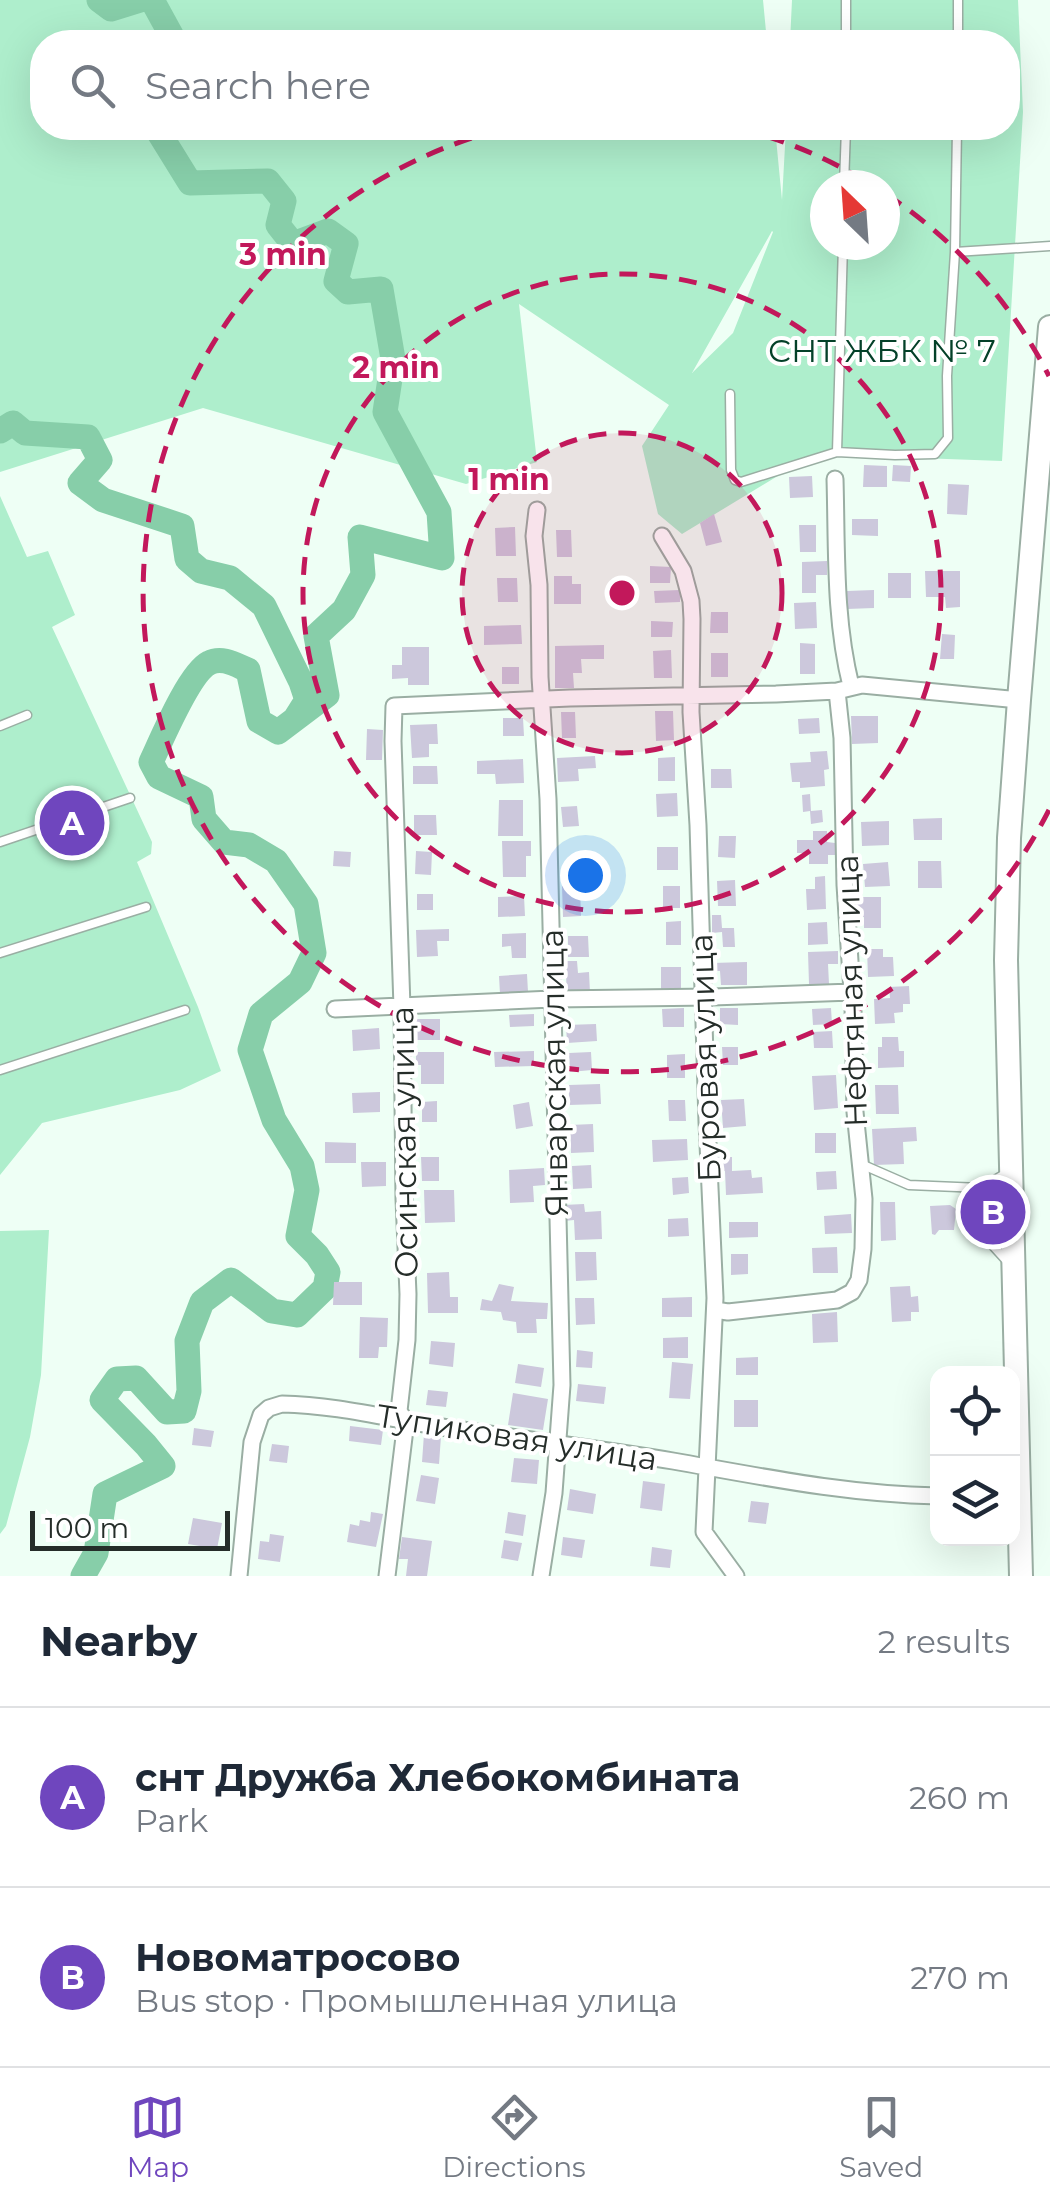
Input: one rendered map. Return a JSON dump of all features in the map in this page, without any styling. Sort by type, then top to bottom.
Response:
[{"type":"main road","points":[[1016,1456],[1006,960],[1009,838],[1050,327]]},
{"type":"main road","points":[[1019,1546],[1021,1576]]},
{"type":"street","name":"Нефтяная улица","points":[[716,1310],[836,1300],[848,1296],[859,1280],[864,1199],[855,1112],[847,939],[844,652],[837,598],[835,479]]},
{"type":"street","name":"Январская улица","points":[[538,510],[534,536],[543,700],[562,1386],[541,1576]]},
{"type":"street","name":"Буровая улица","points":[[662,536],[682,572],[691,601],[691,696],[716,1310],[704,1532],[736,1576]]},
{"type":"street","points":[[543,700],[844,688],[1019,700]]},
{"type":"street","name":"Осинская улица","points":[[387,1576],[404,1420],[400,1411],[408,1294],[394,706],[543,700]]},
{"type":"street","points":[[335,1009],[852,992]]},
{"type":"street","name":"Тупиковая улица","points":[[239,1576],[252,1442],[261,1415],[276,1404],[404,1420],[836,1490],[930,1496]]},
{"type":"lane","points":[[846,0],[846,30]]},
{"type":"lane","points":[[958,0],[958,30]]},
{"type":"lane","points":[[845,170],[846,140]]},
{"type":"lane","points":[[730,394],[731,470],[735,480],[742,482],[837,452],[935,454],[948,438],[957,140]]},
{"type":"lane","points":[[955,252],[1050,246]]},
{"type":"lane","points":[[837,452],[843,260]]},
{"type":"lane","points":[[0,726],[27,714]]},
{"type":"lane","points":[[0,842],[130,798]]},
{"type":"lane","points":[[0,953],[146,907]]},
{"type":"lane","points":[[0,1070],[185,1010]]},
{"type":"lane","points":[[860,1164],[909,1186],[981,1188],[1013,1169]]},
{"type":"lane","points":[[981,1188],[977,1228],[1014,1268]]},
{"type":"green space","name":"СНТ ЖБК № 7","points":[[0,0],[763,0],[766,30],[30,30],[30,140],[776,140],[782,200],[785,140],[1020,140],[1020,45],[1023,112],[1002,461],[837,455],[786,471],[682,534],[658,514],[642,446],[669,405],[519,304],[537,462],[466,484],[203,408],[0,472]],"holes":[[[772,231],[733,333],[692,373]]]},
{"type":"green space","points":[[792,0],[1018,0],[1019,30],[791,30]]},
{"type":"green space","points":[[0,496],[27,557],[48,551],[75,615],[52,627],[152,842],[151,854],[137,862],[221,1071],[180,1090],[42,1123],[0,1175]]},
{"type":"green space","points":[[49,1230],[41,1375],[30,1437],[6,1526],[0,1534],[0,1231]]},
{"type":"building","points":[[864,465],[887,466],[887,487],[863,487]]},
{"type":"building","points":[[893,465],[911,466],[910,482],[892,481]]},
{"type":"building","points":[[812,476],[813,497],[790,498],[789,477]]},
{"type":"building","points":[[948,484],[969,485],[967,515],[947,514]]},
{"type":"building","points":[[714,514],[722,542],[706,546],[700,523]]},
{"type":"building","points":[[852,519],[878,519],[878,536],[852,535]]},
{"type":"building","points":[[799,525],[816,525],[816,552],[800,552]]},
{"type":"building","points":[[515,527],[516,556],[496,556],[495,528]]},
{"type":"building","points":[[556,530],[571,530],[572,557],[557,557]]},
{"type":"building","points":[[827,561],[827,575],[816,575],[816,593],[802,593],[802,562]]},
{"type":"building","points":[[650,566],[671,567],[670,583],[650,583]]},
{"type":"building","points":[[925,571],[960,571],[960,607],[946,608],[945,597],[926,597]]},
{"type":"building","points":[[888,573],[911,573],[911,598],[888,598]]},
{"type":"building","points":[[554,576],[572,576],[572,584],[581,584],[581,604],[554,604]]},
{"type":"building","points":[[497,578],[517,578],[518,602],[498,602]]},
{"type":"building","points":[[680,590],[680,602],[655,603],[654,591]]},
{"type":"building","points":[[874,590],[874,608],[847,609],[847,591]]},
{"type":"building","points":[[816,602],[817,628],[795,629],[794,603]]},
{"type":"building","points":[[711,612],[728,612],[728,633],[710,633]]},
{"type":"building","points":[[651,621],[673,622],[672,637],[651,637]]},
{"type":"building","points":[[521,625],[522,644],[484,645],[484,626]]},
{"type":"building","points":[[942,634],[955,635],[954,659],[940,659]]},
{"type":"building","points":[[800,643],[815,644],[815,674],[800,674]]},
{"type":"building","points":[[604,645],[604,659],[581,659],[582,673],[573,673],[574,688],[555,688],[555,646]]},
{"type":"building","points":[[402,647],[429,647],[429,685],[408,685],[408,678],[392,679],[392,665],[402,665]]},
{"type":"building","points":[[671,650],[672,678],[654,678],[653,651]]},
{"type":"building","points":[[711,653],[728,653],[728,677],[711,677]]},
{"type":"building","points":[[502,667],[519,667],[519,684],[502,684]]},
{"type":"building","points":[[655,711],[673,711],[674,740],[656,741]]},
{"type":"building","points":[[561,712],[575,712],[576,738],[562,738]]},
{"type":"building","points":[[851,716],[878,716],[878,743],[852,744]]},
{"type":"building","points":[[503,718],[523,718],[524,736],[503,736]]},
{"type":"building","points":[[819,718],[820,733],[799,734],[798,719]]},
{"type":"building","points":[[437,724],[438,744],[429,744],[429,757],[412,758],[410,725]]},
{"type":"building","points":[[367,729],[383,730],[382,760],[366,760]]},
{"type":"building","points":[[827,751],[829,769],[824,770],[825,786],[800,788],[800,782],[792,782],[790,763],[811,762],[810,752]]},
{"type":"building","points":[[595,756],[596,768],[578,769],[579,781],[558,782],[557,758]]},
{"type":"building","points":[[675,757],[675,781],[658,781],[658,758]]},
{"type":"building","points":[[523,759],[524,783],[496,784],[495,774],[477,774],[477,761]]},
{"type":"building","points":[[413,766],[437,766],[438,784],[413,784]]},
{"type":"building","points":[[711,769],[731,769],[732,788],[711,788]]},
{"type":"building","points":[[677,793],[678,816],[657,817],[656,794]]},
{"type":"building","points":[[810,794],[811,811],[822,810],[823,822],[811,824],[810,811],[803,812],[802,795]]},
{"type":"building","points":[[499,800],[523,800],[523,836],[498,836]]},
{"type":"building","points":[[577,806],[579,826],[563,827],[561,807]]},
{"type":"building","points":[[414,815],[436,815],[437,835],[414,835]]},
{"type":"building","points":[[942,818],[942,840],[914,840],[913,819]]},
{"type":"building","points":[[889,821],[889,845],[862,846],[861,822]]},
{"type":"building","points":[[813,831],[827,831],[827,842],[835,843],[835,855],[828,855],[828,864],[809,864],[809,853],[797,853],[797,840],[813,840]]},
{"type":"building","points":[[719,836],[736,836],[735,858],[718,857]]},
{"type":"building","points":[[502,841],[531,841],[526,877],[503,877]]},
{"type":"building","points":[[657,847],[678,847],[678,870],[657,870]]},
{"type":"building","points":[[334,851],[351,852],[350,867],[333,866]]},
{"type":"building","points":[[416,851],[432,852],[431,875],[415,874]]},
{"type":"building","points":[[918,861],[941,861],[942,888],[918,888]]},
{"type":"building","points":[[888,862],[890,886],[865,887],[863,864]]},
{"type":"building","points":[[825,876],[826,909],[807,910],[806,889],[815,889],[815,877]]},
{"type":"building","points":[[735,880],[736,906],[718,906],[717,881]]},
{"type":"building","points":[[562,886],[580,886],[581,916],[563,917]]},
{"type":"building","points":[[663,886],[680,886],[680,908],[663,908]]},
{"type":"building","points":[[417,894],[433,894],[433,910],[417,910]]},
{"type":"building","points":[[524,896],[525,916],[498,917],[498,897]]},
{"type":"building","points":[[853,897],[881,897],[881,928],[864,928],[864,917],[854,917]]},
{"type":"building","points":[[712,915],[721,915],[722,928],[734,928],[735,947],[723,947],[722,932],[712,933]]},
{"type":"building","points":[[681,921],[681,945],[666,945],[666,922]]},
{"type":"building","points":[[827,922],[828,944],[808,945],[808,923]]},
{"type":"building","points":[[449,929],[449,941],[437,941],[438,956],[417,957],[416,930]]},
{"type":"building","points":[[526,933],[526,958],[512,958],[511,946],[502,947],[502,934]]},
{"type":"building","points":[[568,936],[588,936],[589,957],[568,957]]},
{"type":"building","points":[[867,949],[883,949],[883,957],[893,957],[894,976],[868,977]]},
{"type":"building","points":[[838,951],[838,964],[828,964],[829,984],[809,984],[808,952]]},
{"type":"building","points":[[559,961],[577,961],[578,973],[589,972],[590,993],[567,993],[566,976],[559,976]]},
{"type":"building","points":[[747,962],[747,985],[721,985],[720,971],[712,971],[712,963]]},
{"type":"building","points":[[661,967],[681,967],[681,989],[661,989]]},
{"type":"building","points":[[527,974],[528,992],[500,994],[499,976]]},
{"type":"building","points":[[909,986],[910,1004],[903,1004],[903,1012],[894,1013],[895,1023],[875,1024],[874,999],[890,998],[889,987]]},
{"type":"building","points":[[684,1008],[684,1027],[663,1027],[662,1009]]},
{"type":"building","points":[[720,1008],[738,1008],[738,1025],[720,1024]]},
{"type":"building","points":[[831,1008],[832,1024],[813,1025],[812,1009]]},
{"type":"building","points":[[534,1014],[534,1026],[510,1027],[509,1015]]},
{"type":"building","points":[[416,1019],[440,1019],[440,1040],[417,1040]]},
{"type":"building","points":[[596,1024],[597,1041],[567,1043],[566,1025]]},
{"type":"building","points":[[379,1028],[380,1049],[353,1051],[352,1030]]},
{"type":"building","points":[[832,1031],[833,1048],[814,1048],[813,1032]]},
{"type":"building","points":[[882,1037],[898,1037],[899,1051],[904,1051],[904,1067],[878,1068]]},
{"type":"building","points":[[722,1047],[738,1047],[738,1065],[723,1065]]},
{"type":"building","points":[[534,1051],[534,1066],[495,1067],[494,1052]]},
{"type":"building","points":[[416,1052],[444,1052],[444,1084],[421,1084]]},
{"type":"building","points":[[591,1052],[592,1070],[570,1072],[569,1053]]},
{"type":"building","points":[[685,1054],[685,1078],[667,1078],[667,1055]]},
{"type":"building","points":[[836,1075],[838,1108],[814,1110],[812,1076]]},
{"type":"building","points":[[600,1084],[601,1104],[569,1105],[569,1085]]},
{"type":"building","points":[[875,1085],[898,1085],[899,1114],[876,1114]]},
{"type":"building","points":[[380,1092],[380,1112],[353,1113],[352,1093]]},
{"type":"building","points":[[744,1099],[746,1126],[723,1128],[721,1100]]},
{"type":"building","points":[[668,1100],[685,1100],[686,1121],[669,1121]]},
{"type":"building","points":[[437,1101],[437,1122],[422,1122],[422,1102]]},
{"type":"building","points":[[529,1102],[533,1126],[516,1129],[513,1105]]},
{"type":"building","points":[[593,1124],[594,1152],[571,1153],[570,1125]]},
{"type":"building","points":[[916,1127],[917,1141],[903,1142],[904,1164],[874,1165],[872,1129]]},
{"type":"building","points":[[815,1133],[836,1133],[836,1153],[815,1153]]},
{"type":"building","points":[[687,1139],[688,1160],[653,1162],[652,1140]]},
{"type":"building","points":[[325,1142],[356,1143],[356,1163],[325,1163]]},
{"type":"building","points":[[421,1157],[439,1157],[439,1181],[422,1181]]},
{"type":"building","points":[[716,1157],[732,1157],[732,1171],[751,1170],[752,1178],[762,1177],[763,1193],[726,1195],[725,1171],[716,1172]]},
{"type":"building","points":[[361,1162],[386,1162],[386,1186],[362,1187]]},
{"type":"building","points":[[591,1165],[592,1188],[573,1189],[572,1166]]},
{"type":"building","points":[[544,1168],[545,1185],[533,1186],[534,1202],[510,1203],[509,1170]]},
{"type":"building","points":[[836,1171],[837,1189],[817,1190],[816,1172]]},
{"type":"building","points":[[688,1177],[689,1193],[673,1195],[672,1178]]},
{"type":"building","points":[[424,1190],[454,1190],[455,1222],[425,1223]]},
{"type":"building","points":[[880,1202],[895,1202],[896,1240],[881,1241]]},
{"type":"building","points":[[584,1204],[585,1212],[601,1211],[602,1239],[575,1240],[574,1220],[564,1221],[563,1205]]},
{"type":"building","points":[[950,1205],[956,1209],[954,1230],[932,1234],[930,1206]]},
{"type":"building","points":[[851,1214],[852,1233],[825,1234],[824,1216]]},
{"type":"building","points":[[688,1218],[689,1236],[668,1237],[668,1219]]},
{"type":"building","points":[[729,1222],[758,1222],[758,1237],[729,1238]]},
{"type":"building","points":[[837,1247],[838,1273],[813,1273],[812,1248]]},
{"type":"building","points":[[575,1252],[596,1252],[597,1280],[576,1281]]},
{"type":"building","points":[[731,1254],[748,1254],[748,1274],[731,1275]]},
{"type":"building","points":[[449,1272],[450,1297],[458,1297],[458,1313],[428,1313],[427,1273]]},
{"type":"building","points":[[334,1282],[362,1282],[362,1305],[333,1305]]},
{"type":"building","points":[[499,1284],[514,1287],[511,1301],[548,1303],[547,1319],[536,1319],[537,1333],[517,1333],[516,1322],[503,1320],[501,1312],[480,1310],[482,1299],[492,1301]]},
{"type":"building","points":[[910,1286],[911,1297],[918,1296],[919,1312],[911,1312],[911,1321],[892,1322],[890,1287]]},
{"type":"building","points":[[692,1297],[692,1317],[662,1317],[662,1298]]},
{"type":"building","points":[[575,1298],[594,1298],[595,1324],[576,1325]]},
{"type":"building","points":[[837,1312],[838,1342],[813,1343],[812,1314]]},
{"type":"building","points":[[360,1317],[388,1318],[387,1347],[379,1347],[378,1358],[359,1358]]},
{"type":"building","points":[[688,1337],[688,1358],[663,1358],[663,1338]]},
{"type":"building","points":[[431,1341],[455,1343],[453,1367],[429,1364]]},
{"type":"building","points":[[577,1350],[593,1352],[592,1368],[576,1367]]},
{"type":"building","points":[[758,1357],[758,1375],[736,1375],[736,1358]]},
{"type":"building","points":[[672,1362],[693,1364],[690,1399],[669,1398]]},
{"type":"building","points":[[518,1364],[544,1368],[541,1387],[515,1383]]},
{"type":"building","points":[[578,1384],[606,1387],[604,1404],[576,1401]]},
{"type":"building","points":[[428,1390],[448,1392],[446,1407],[426,1405]]},
{"type":"building","points":[[513,1393],[548,1399],[543,1430],[508,1425]]},
{"type":"building","points":[[734,1400],[758,1400],[758,1427],[734,1427]]},
{"type":"building","points":[[350,1426],[383,1430],[381,1445],[349,1441]]},
{"type":"building","points":[[194,1428],[214,1431],[211,1447],[192,1445]]},
{"type":"building","points":[[424,1434],[441,1436],[439,1464],[422,1462]]},
{"type":"building","points":[[272,1444],[289,1446],[287,1463],[269,1461]]},
{"type":"building","points":[[514,1458],[539,1460],[537,1484],[511,1482]]},
{"type":"building","points":[[421,1475],[439,1478],[435,1504],[416,1501]]},
{"type":"building","points":[[643,1481],[665,1484],[662,1511],[640,1508]]},
{"type":"building","points":[[570,1489],[596,1494],[593,1514],[567,1510]]},
{"type":"building","points":[[751,1501],[769,1503],[766,1524],[748,1522]]},
{"type":"building","points":[[371,1512],[383,1514],[376,1547],[347,1542],[350,1524],[370,1522]]},
{"type":"building","points":[[508,1512],[526,1515],[523,1536],[505,1533]]},
{"type":"building","points":[[193,1518],[222,1523],[217,1549],[188,1544]]},
{"type":"building","points":[[270,1534],[284,1536],[280,1562],[258,1559],[260,1541],[269,1542]]},
{"type":"building","points":[[402,1537],[432,1541],[427,1576],[406,1576],[408,1559],[399,1559]]},
{"type":"building","points":[[563,1537],[585,1540],[582,1558],[561,1555]]},
{"type":"building","points":[[504,1540],[522,1543],[518,1561],[501,1558]]},
{"type":"building","points":[[652,1547],[672,1550],[670,1568],[650,1566]]},
{"type":"waterway","points":[[99,0],[111,9],[140,0]]},
{"type":"waterway","points":[[152,0],[168,30]]},
{"type":"waterway","points":[[83,1576],[96,1553],[105,1494],[163,1466],[102,1400],[117,1379],[136,1378],[167,1412],[184,1411],[189,1391],[187,1341],[202,1302],[231,1280],[272,1311],[297,1315],[325,1288],[328,1272],[298,1236],[307,1190],[302,1166],[274,1120],[250,1050],[261,1014],[300,982],[314,953],[306,904],[276,861],[249,845],[224,842],[204,819],[201,797],[159,777],[151,762],[184,693],[201,669],[214,661],[248,670],[259,721],[278,732],[327,695],[316,636],[344,610],[363,575],[360,537],[442,558],[439,512],[385,412],[393,359],[381,289],[348,292],[336,281],[346,244],[328,231],[293,244],[278,225],[284,201],[268,181],[190,183],[163,140]]},
{"type":"waterway","points":[[0,431],[13,423],[25,433],[88,437],[100,460],[80,483],[103,500],[182,526],[187,559],[201,571],[230,578],[264,606],[307,700],[295,719]]},
{"type":"place","name":"снт Дружба Хлебокомбината","points":[[72,823]]},
{"type":"place","name":"Новоматросово","points":[[993,1212]]}]
